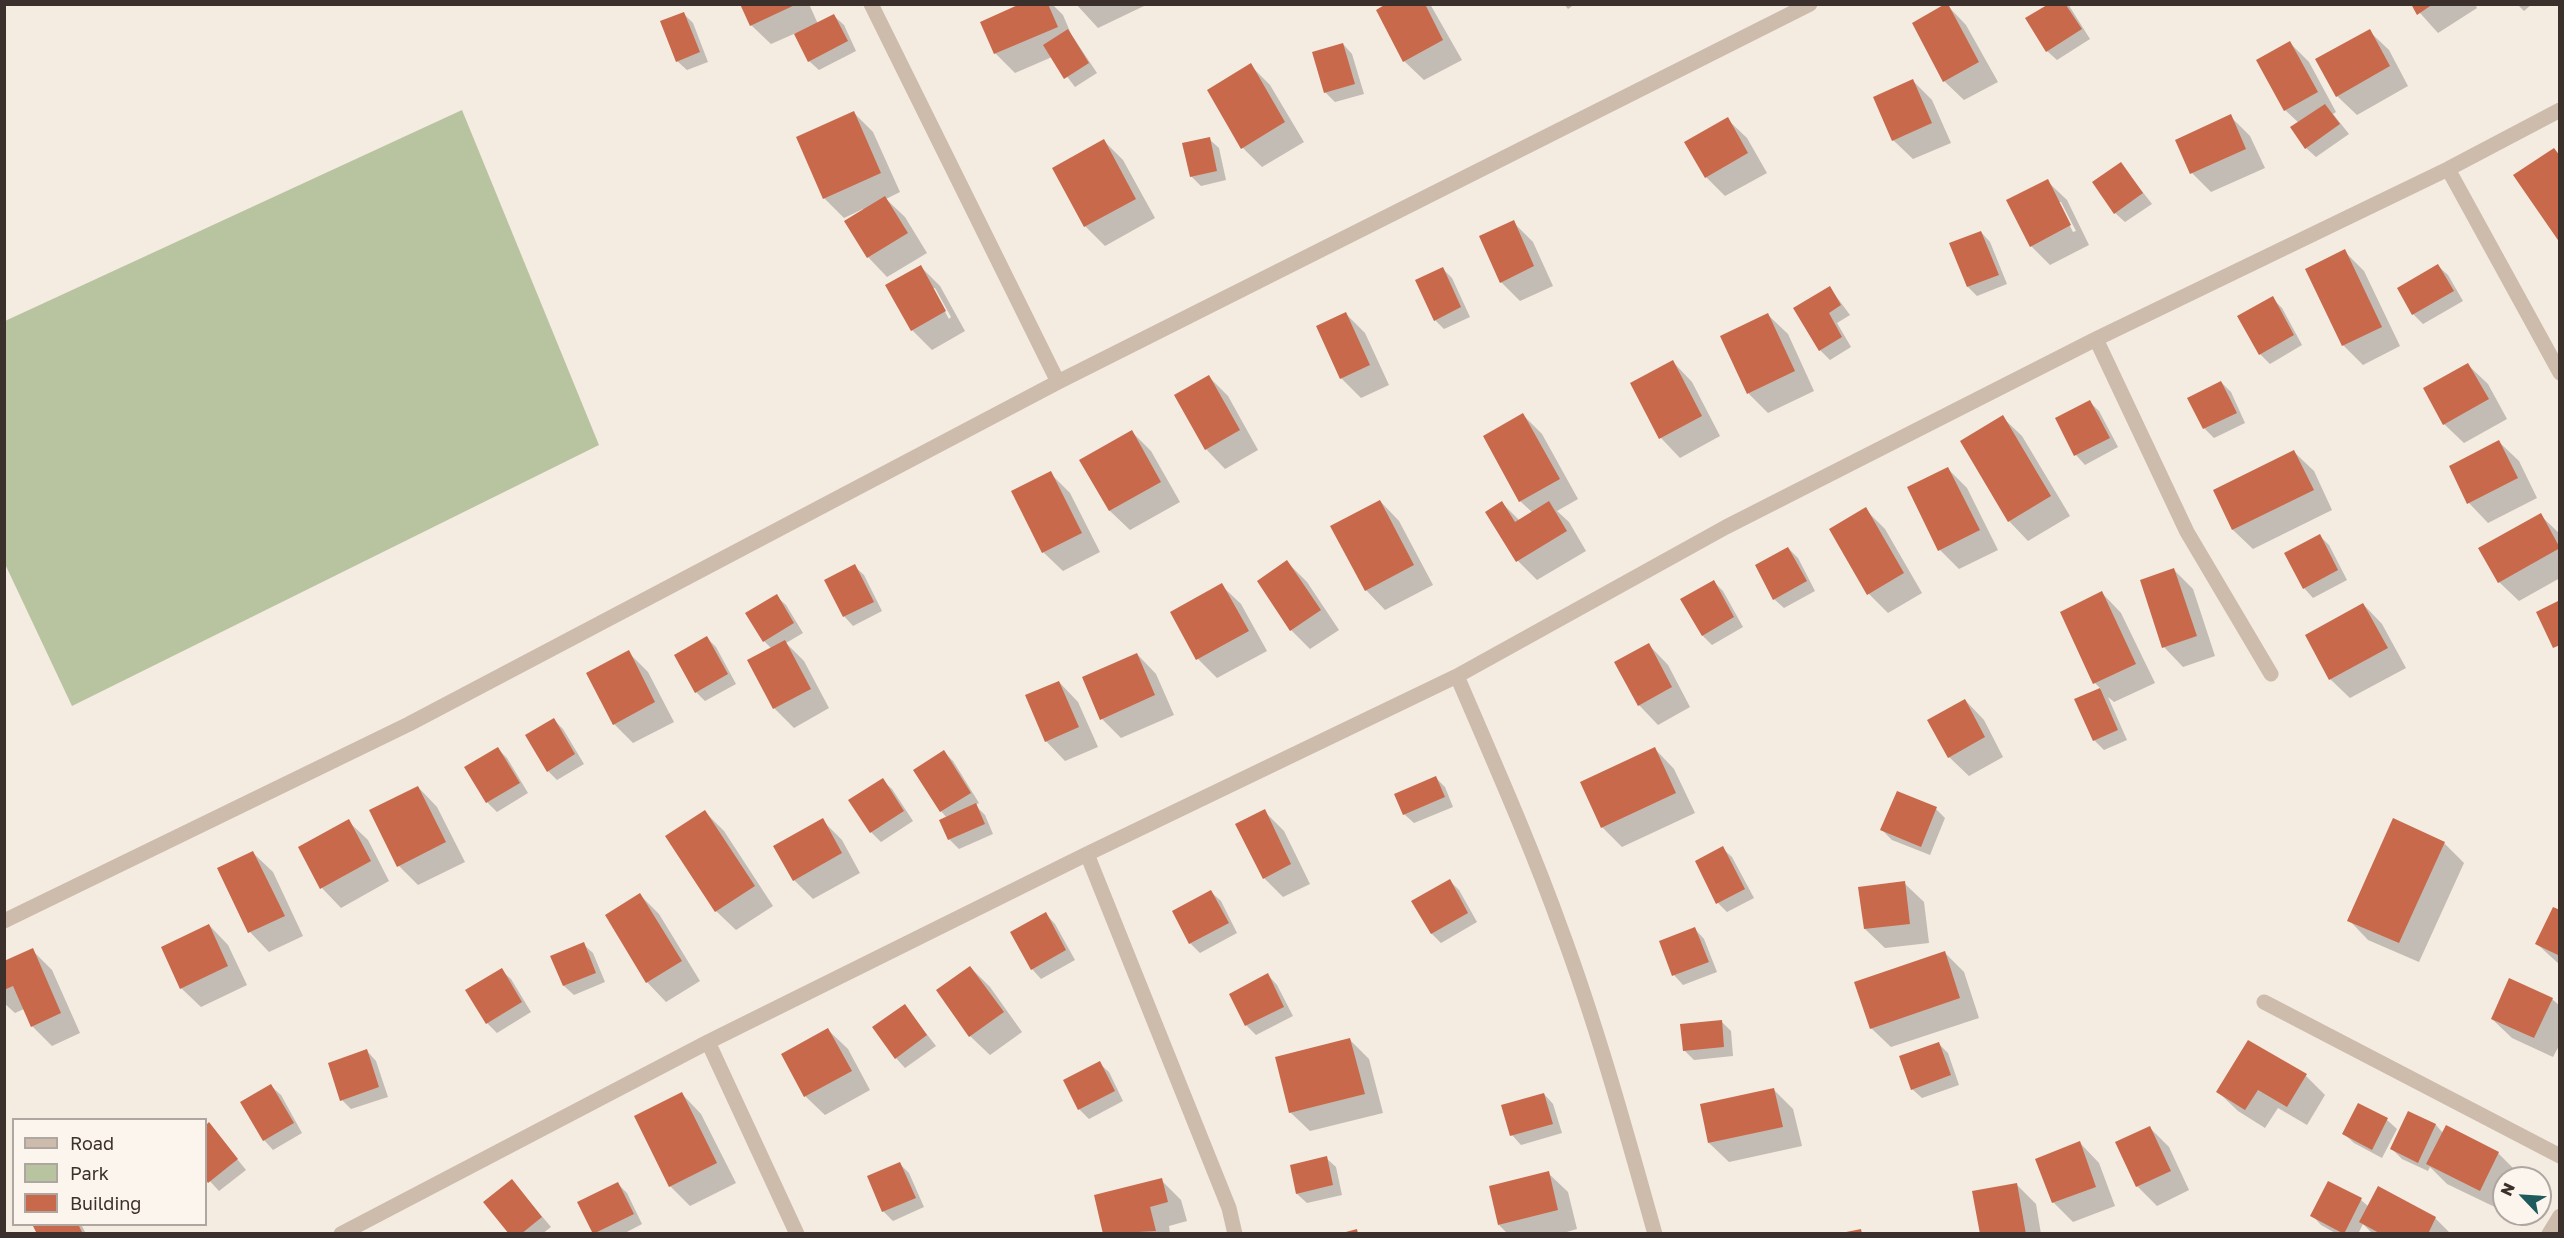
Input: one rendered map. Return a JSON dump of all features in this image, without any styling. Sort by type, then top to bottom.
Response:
[{"type":"street","points":[[4,921],[409,723],[1058,382],[1810,4]]},
{"type":"street","points":[[875,6],[1058,382]]},
{"type":"street","points":[[341,1233],[708,1042],[1086,854],[1457,676],[1726,527],[2096,339],[2448,169],[2559,110]]},
{"type":"street","points":[[2448,169],[2559,373]]},
{"type":"street","points":[[2096,339],[2187,532],[2271,674]]},
{"type":"street","points":[[1457,676],[1505,787],[1561,929],[1606,1061],[1655,1233]]},
{"type":"street","points":[[1086,854],[1163,1039],[1229,1208],[1235,1233]]},
{"type":"street","points":[[2264,1002],[2559,1156]]},
{"type":"street","points":[[708,1042],[797,1233]]},
{"type":"street","points":[[2549,1233],[2559,1216]]},
{"type":"green space","points":[[462,110],[599,445],[72,706],[5,564],[5,321]]},
{"type":"building","points":[[740,4],[797,4],[750,26]]},
{"type":"building","points":[[1020,4],[1048,4],[1058,27],[994,54],[980,22]]},
{"type":"building","points":[[1386,4],[1425,4],[1443,40],[1403,62],[1376,10]]},
{"type":"building","points":[[1948,4],[1979,62],[1943,82],[1912,23]]},
{"type":"building","points":[[2411,4],[2433,4],[2417,15]]},
{"type":"building","points":[[2047,5],[2066,5],[2082,29],[2046,52],[2025,18]]},
{"type":"building","points":[[684,12],[700,52],[676,62],[660,21]]},
{"type":"building","points":[[834,14],[848,41],[808,62],[794,34]]},
{"type":"building","points":[[1068,29],[1089,63],[1064,79],[1043,45]]},
{"type":"building","points":[[2370,29],[2390,66],[2336,97],[2315,59]]},
{"type":"building","points":[[2290,41],[2318,92],[2284,111],[2256,60]]},
{"type":"building","points":[[1343,43],[1355,84],[1324,93],[1312,52]]},
{"type":"building","points":[[1251,63],[1285,122],[1241,149],[1207,90]]},
{"type":"building","points":[[1913,79],[1932,123],[1892,141],[1873,97]]},
{"type":"building","points":[[2325,104],[2340,124],[2305,149],[2290,127]]},
{"type":"building","points":[[854,111],[881,173],[823,199],[796,137]]},
{"type":"building","points":[[2231,114],[2246,149],[2190,174],[2175,140]]},
{"type":"building","points":[[1728,117],[1748,153],[1705,178],[1684,142]]},
{"type":"building","points":[[1210,137],[1217,171],[1190,177],[1182,143]]},
{"type":"building","points":[[1104,139],[1136,199],[1084,227],[1052,168]]},
{"type":"building","points":[[2554,148],[2560,156],[2560,243],[2513,175]]},
{"type":"building","points":[[2121,162],[2143,193],[2114,214],[2092,182]]},
{"type":"building","points":[[2048,179],[2071,225],[2030,247],[2006,200]]},
{"type":"building","points":[[885,196],[908,233],[867,258],[844,221]]},
{"type":"building","points":[[1514,220],[1534,266],[1500,283],[1479,236]]},
{"type":"building","points":[[1981,231],[1999,275],[1967,287],[1949,243]]},
{"type":"building","points":[[2345,249],[2382,327],[2342,346],[2305,269]]},
{"type":"building","points":[[2438,264],[2454,291],[2412,315],[2397,288]]},
{"type":"building","points":[[921,265],[946,311],[911,331],[885,285]]},
{"type":"building","points":[[1443,267],[1461,307],[1434,321],[1415,280]]},
{"type":"building","points":[[1830,286],[1841,305],[1829,313],[1842,337],[1819,351],[1793,308]]},
{"type":"building","points":[[2273,296],[2294,335],[2259,355],[2237,316]]},
{"type":"building","points":[[1346,312],[1370,365],[1340,379],[1316,326]]},
{"type":"building","points":[[1768,313],[1795,371],[1747,394],[1720,336]]},
{"type":"building","points":[[1673,360],[1702,416],[1659,439],[1630,383]]},
{"type":"building","points":[[2468,363],[2489,399],[2443,425],[2423,388]]},
{"type":"building","points":[[1209,375],[1240,430],[1205,450],[1174,395]]},
{"type":"building","points":[[2221,381],[2237,413],[2203,429],[2187,398]]},
{"type":"building","points":[[2090,400],[2110,438],[2074,456],[2055,418]]},
{"type":"building","points":[[1523,413],[1560,479],[1519,502],[1483,436]]},
{"type":"building","points":[[2003,415],[2051,496],[2008,522],[1960,441]]},
{"type":"building","points":[[1132,430],[1161,482],[1109,511],[1079,460]]},
{"type":"building","points":[[2499,440],[2518,478],[2467,504],[2449,466]]},
{"type":"building","points":[[2294,450],[2314,490],[2232,530],[2213,490]]},
{"type":"building","points":[[1948,467],[1980,530],[1938,551],[1907,487]]},
{"type":"building","points":[[1051,471],[1082,533],[1042,553],[1011,491]]},
{"type":"building","points":[[1380,500],[1414,565],[1365,591],[1330,526]]},
{"type":"building","points":[[1502,501],[1515,522],[1549,501],[1567,531],[1516,562],[1485,512]]},
{"type":"building","points":[[1866,507],[1904,573],[1867,595],[1829,529]]},
{"type":"building","points":[[2541,513],[2560,548],[2498,583],[2478,548]]},
{"type":"building","points":[[2320,534],[2338,570],[2303,589],[2284,553]]},
{"type":"building","points":[[1788,547],[1807,581],[1773,600],[1755,565]]},
{"type":"building","points":[[1287,560],[1321,610],[1290,631],[1257,581]]},
{"type":"building","points":[[855,564],[874,602],[843,617],[824,580]]},
{"type":"building","points":[[2174,568],[2197,636],[2162,648],[2140,580]]},
{"type":"building","points":[[1714,580],[1734,617],[1702,636],[1680,599]]},
{"type":"building","points":[[1222,583],[1249,631],[1196,660],[1170,612]]},
{"type":"building","points":[[2102,591],[2136,664],[2093,684],[2060,612]]},
{"type":"building","points":[[777,594],[794,623],[763,642],[745,613]]},
{"type":"building","points":[[2560,600],[2560,645],[2553,648],[2536,612]]},
{"type":"building","points":[[2363,603],[2388,648],[2329,680],[2305,635]]},
{"type":"building","points":[[707,636],[728,674],[695,693],[674,655]]},
{"type":"building","points":[[785,640],[811,689],[773,709],[747,660]]},
{"type":"building","points":[[1649,643],[1672,687],[1638,706],[1614,662]]},
{"type":"building","points":[[629,650],[655,702],[613,725],[586,673]]},
{"type":"building","points":[[1137,653],[1155,695],[1100,720],[1082,677]]},
{"type":"building","points":[[1059,681],[1079,727],[1045,742],[1025,695]]},
{"type":"building","points":[[2100,688],[2118,730],[2093,741],[2074,699]]},
{"type":"building","points":[[1965,699],[1985,737],[1948,758],[1927,720]]},
{"type":"building","points":[[554,718],[575,754],[547,772],[525,735]]},
{"type":"building","points":[[498,747],[520,783],[486,803],[464,767]]},
{"type":"building","points":[[1655,747],[1676,793],[1601,828],[1580,782]]},
{"type":"building","points":[[944,750],[971,793],[940,812],[913,770]]},
{"type":"building","points":[[1436,776],[1445,797],[1403,815],[1394,794]]},
{"type":"building","points":[[883,778],[904,811],[870,833],[848,800]]},
{"type":"building","points":[[418,786],[446,842],[397,867],[369,810]]},
{"type":"building","points":[[1897,791],[1937,807],[1921,847],[1880,830]]},
{"type":"building","points":[[976,803],[985,824],[948,840],[939,820]]},
{"type":"building","points":[[1265,809],[1291,864],[1263,879],[1235,824]]},
{"type":"building","points":[[705,810],[755,886],[715,912],[665,836]]},
{"type":"building","points":[[823,818],[842,853],[793,881],[773,846]]},
{"type":"building","points":[[2393,818],[2445,842],[2399,943],[2347,921]]},
{"type":"building","points":[[349,819],[371,861],[320,889],[298,847]]},
{"type":"building","points":[[1723,846],[1745,889],[1716,904],[1695,861]]},
{"type":"building","points":[[253,851],[285,916],[248,933],[217,868]]},
{"type":"building","points":[[1450,879],[1468,913],[1431,934],[1411,901]]},
{"type":"building","points":[[1905,881],[1910,924],[1864,929],[1858,887]]},
{"type":"building","points":[[1211,890],[1229,923],[1189,944],[1172,911]]},
{"type":"building","points":[[640,893],[682,961],[646,983],[605,915]]},
{"type":"building","points":[[2553,907],[2560,910],[2560,956],[2535,944]]},
{"type":"building","points":[[1046,912],[1066,950],[1031,970],[1010,932]]},
{"type":"building","points":[[209,924],[228,966],[180,989],[161,947]]},
{"type":"building","points":[[1695,927],[1709,962],[1672,976],[1659,941]]},
{"type":"building","points":[[584,942],[596,973],[563,986],[550,956]]},
{"type":"building","points":[[33,948],[61,1013],[31,1027],[13,986],[4,990],[4,961]]},
{"type":"building","points":[[1945,951],[1960,998],[1870,1029],[1854,982]]},
{"type":"building","points":[[970,966],[1004,1012],[969,1037],[936,990]]},
{"type":"building","points":[[502,968],[522,1002],[486,1024],[465,990]]},
{"type":"building","points":[[1268,973],[1284,1007],[1245,1026],[1229,994]]},
{"type":"building","points":[[2509,978],[2553,998],[2534,1038],[2491,1019]]},
{"type":"building","points":[[905,1004],[927,1035],[895,1059],[872,1027]]},
{"type":"building","points":[[1722,1020],[1724,1047],[1683,1051],[1680,1024]]},
{"type":"building","points":[[828,1028],[852,1071],[804,1097],[781,1054]]},
{"type":"building","points":[[1350,1038],[1365,1094],[1289,1113],[1275,1057]]},
{"type":"building","points":[[2248,1040],[2307,1074],[2287,1107],[2258,1090],[2245,1110],[2216,1092]]},
{"type":"building","points":[[1939,1042],[1951,1075],[1911,1090],[1899,1056]]},
{"type":"building","points":[[367,1049],[379,1087],[340,1101],[328,1063]]},
{"type":"building","points":[[1100,1061],[1115,1091],[1078,1110],[1063,1080]]},
{"type":"building","points":[[271,1084],[294,1123],[263,1141],[240,1102]]},
{"type":"building","points":[[1774,1088],[1783,1127],[1708,1143],[1700,1104]]},
{"type":"building","points":[[682,1092],[717,1163],[669,1187],[634,1116]]},
{"type":"building","points":[[1544,1093],[1553,1124],[1510,1136],[1501,1105]]},
{"type":"building","points":[[2358,1103],[2388,1118],[2372,1150],[2342,1134]]},
{"type":"building","points":[[2408,1111],[2436,1124],[2418,1163],[2390,1149]]},
{"type":"building","points":[[209,1122],[238,1159],[208,1183],[207,1182],[207,1124]]},
{"type":"building","points":[[2446,1125],[2499,1152],[2480,1191],[2426,1164]]},
{"type":"building","points":[[2150,1126],[2171,1171],[2136,1187],[2115,1142]]},
{"type":"building","points":[[2080,1141],[2096,1187],[2052,1203],[2035,1159]]},
{"type":"building","points":[[1327,1156],[1333,1185],[1296,1194],[1290,1165]]},
{"type":"building","points":[[900,1162],[916,1198],[882,1212],[867,1176]]},
{"type":"building","points":[[1549,1171],[1558,1210],[1498,1225],[1489,1186]]},
{"type":"building","points":[[1162,1178],[1168,1202],[1150,1207],[1156,1231],[1103,1234],[1094,1195]]},
{"type":"building","points":[[512,1179],[542,1217],[521,1234],[509,1234],[483,1202]]},
{"type":"building","points":[[2328,1181],[2362,1198],[2344,1234],[2310,1216]]},
{"type":"building","points":[[618,1182],[634,1214],[593,1234],[577,1202]]},
{"type":"building","points":[[2017,1183],[2026,1234],[1980,1234],[1972,1191]]},
{"type":"building","points":[[2378,1186],[2436,1217],[2428,1234],[2381,1234],[2359,1222]]},
{"type":"building","points":[[33,1226],[79,1226],[83,1234],[37,1234]]},
{"type":"building","points":[[1357,1229],[1358,1234],[1342,1234],[1342,1233]]},
{"type":"building","points":[[1861,1229],[1862,1234],[1846,1234],[1846,1232]]}]
